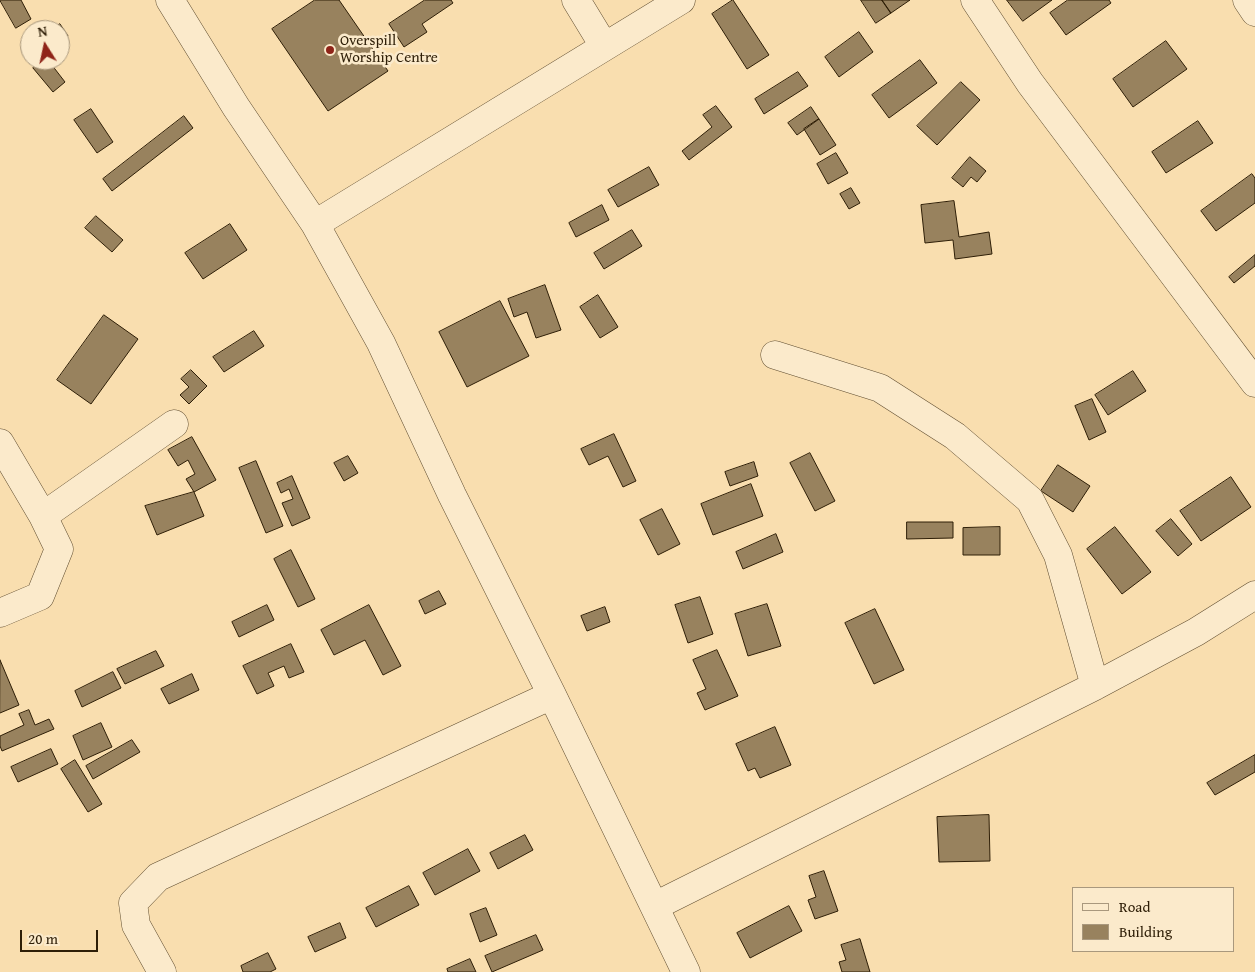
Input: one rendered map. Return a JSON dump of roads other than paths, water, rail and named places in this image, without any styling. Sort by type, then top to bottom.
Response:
[{"type":"street","points":[[170,0],[236,108],[315,224],[381,343],[452,495],[552,695],[686,972]]},
{"type":"street","points":[[576,0],[604,46]]},
{"type":"street","points":[[315,224],[681,0]]},
{"type":"street","points":[[976,0],[1030,83],[1255,383]]},
{"type":"street","points":[[1247,0],[1255,12]]},
{"type":"street","points":[[775,355],[880,388],[955,436],[1030,500],[1058,555],[1095,686]]},
{"type":"street","points":[[43,516],[174,424]]},
{"type":"street","points":[[0,443],[43,516],[59,549],[40,596],[0,613]]},
{"type":"street","points":[[655,906],[1095,686],[1196,632],[1255,595]]},
{"type":"street","points":[[162,972],[136,925],[133,903],[158,877],[552,695]]},
{"type":"place","name":"Overspill Worship Centre","points":[[330,50]]}]
